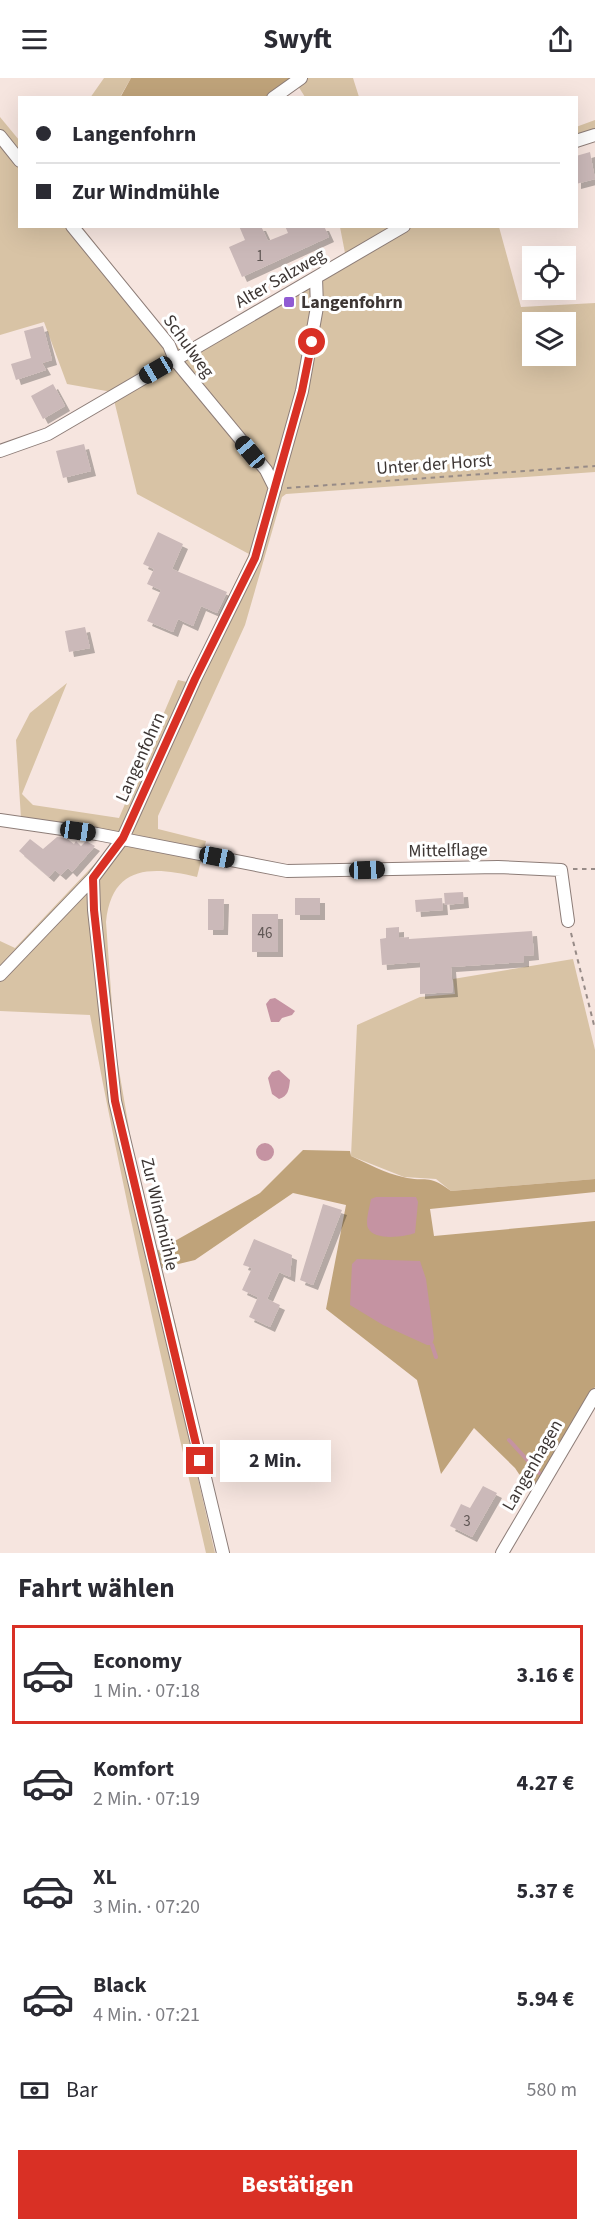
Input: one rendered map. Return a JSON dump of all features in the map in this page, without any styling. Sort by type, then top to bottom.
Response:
[{"type":"street","points":[[276,96],[301,78]]},
{"type":"street","points":[[578,140],[595,135]]},
{"type":"street","points":[[0,136],[18,158]]},
{"type":"street","name":"Schulweg","points":[[74,228],[169,345],[175,360],[266,470],[275,488]]},
{"type":"street","name":"Alter Salzweg","points":[[0,451],[48,434],[401,228]]},
{"type":"street","name":"Langenfohrn","points":[[0,975],[93,878],[123,838],[195,679],[255,558],[302,391],[317,307],[316,278]]},
{"type":"street","name":"Mittelflage","points":[[0,820],[123,838],[287,871],[498,867],[561,870]]},
{"type":"street","points":[[561,870],[568,921]]},
{"type":"street","name":"Zur Windmühle","points":[[93,878],[95,921],[115,1101],[223,1553]]},
{"type":"street","name":"Langenhagen","points":[[502,1553],[593,1401]]},
{"type":"path","name":"Unter der Horst","points":[[275,488],[595,466]]},
{"type":"path","points":[[561,870],[595,869]]},
{"type":"path","points":[[568,921],[595,1029]]},
{"type":"shaded area","points":[[104,78],[131,78],[121,96],[91,96]]},
{"type":"shaded area","points":[[131,78],[293,78],[284,96],[121,96]]},
{"type":"shaded area","points":[[293,78],[353,78],[359,96],[304,96]]},
{"type":"shaded area","points":[[0,117],[18,139],[18,228],[83,228],[182,352],[345,253],[340,228],[499,228],[521,307],[595,303],[595,472],[286,494],[282,497],[245,625],[158,816],[158,829],[206,841],[197,877],[164,871],[136,874],[116,889],[110,903],[106,922],[115,1047],[131,1140],[184,1359],[171,1360],[215,1553],[206,1553],[130,1218],[90,1015],[0,1011],[0,941],[15,948],[107,851],[118,834],[21,818],[16,740],[30,713],[67,683],[22,794],[33,805],[119,818],[178,680],[187,682],[249,554],[137,494],[112,392],[67,384],[44,322],[0,335]]},
{"type":"shaded area","points":[[595,120],[595,136],[578,143],[578,126]]},
{"type":"shaded area","points":[[573,959],[595,1050],[595,1179],[451,1191],[436,1179],[404,1177],[351,1156],[357,1025],[420,997],[455,994],[453,979]]},
{"type":"shaded area","points":[[275,998],[295,1011],[279,1022],[271,1022],[266,1004],[270,999]]},
{"type":"shaded area","points":[[279,1070],[290,1080],[288,1092],[279,1099],[272,1094],[268,1078],[272,1072]]},
{"type":"shaded area","points":[[261,1143],[269,1143],[274,1148],[272,1159],[261,1161],[256,1156],[256,1148]]},
{"type":"shaded area","points":[[303,1150],[350,1151],[351,1156],[383,1171],[411,1179],[432,1180],[451,1191],[595,1179],[595,1192],[430,1209],[434,1236],[595,1221],[595,1387],[531,1492],[515,1468],[474,1428],[441,1474],[417,1380],[326,1309],[346,1205],[293,1193],[195,1260],[162,1268],[157,1251],[260,1193]]},
{"type":"shaded area","points":[[416,1197],[418,1202],[415,1233],[390,1237],[371,1232],[367,1225],[367,1218],[371,1199]]},
{"type":"shaded area","points":[[357,1259],[420,1261],[426,1279],[434,1338],[432,1345],[427,1345],[383,1325],[350,1305],[352,1264]]},
{"type":"building","points":[[590,152],[595,179],[578,183],[578,155]]},
{"type":"building","points":[[240,228],[262,228],[268,241],[288,233],[286,228],[325,228],[329,237],[242,277],[229,247],[245,240]]},
{"type":"building","points":[[43,326],[52,360],[42,363],[46,370],[16,380],[11,364],[31,358],[24,331]]},
{"type":"building","points":[[53,384],[65,406],[43,419],[31,396]]},
{"type":"building","points":[[84,444],[91,471],[63,478],[56,451]]},
{"type":"building","points":[[158,532],[183,544],[172,569],[227,592],[217,613],[201,606],[193,626],[178,619],[173,632],[147,621],[161,590],[147,584],[154,569],[143,564]]},
{"type":"building","points":[[85,627],[90,648],[69,652],[65,631]]},
{"type":"building","points":[[57,837],[66,838],[74,844],[76,841],[81,846],[86,841],[95,846],[72,872],[68,868],[61,875],[55,870],[49,877],[19,851],[30,839],[43,849]]},
{"type":"building","points":[[463,892],[464,903],[445,905],[444,893]]},
{"type":"building","points":[[295,898],[320,898],[320,915],[295,915]]},
{"type":"building","points":[[442,898],[443,910],[416,912],[415,900]]},
{"type":"building","points":[[208,899],[224,899],[223,930],[208,930]]},
{"type":"building","points":[[252,914],[278,914],[278,952],[252,952]]},
{"type":"building","points":[[399,927],[399,938],[409,937],[409,939],[532,931],[534,955],[524,956],[524,962],[451,967],[453,992],[420,994],[420,962],[382,965],[380,939],[386,938],[386,928]]},
{"type":"building","points":[[323,1204],[342,1210],[313,1285],[300,1280]]},
{"type":"building","points":[[254,1239],[292,1255],[290,1277],[279,1272],[267,1299],[280,1305],[270,1327],[249,1317],[258,1297],[242,1290],[252,1268],[243,1265]]},
{"type":"building","points":[[483,1486],[497,1493],[472,1537],[450,1526],[461,1504],[470,1508]]},
{"type":"waterway","points":[[432,1345],[436,1357]]},
{"type":"waterway","points":[[509,1440],[539,1473]]},
{"type":"place","name":"Langenfohrn","points":[[289,302]]},
{"type":"route","points":[[200,1461],[115,1101],[94,910],[93,878],[123,838],[195,679],[255,558],[302,391],[312,342]]}]
